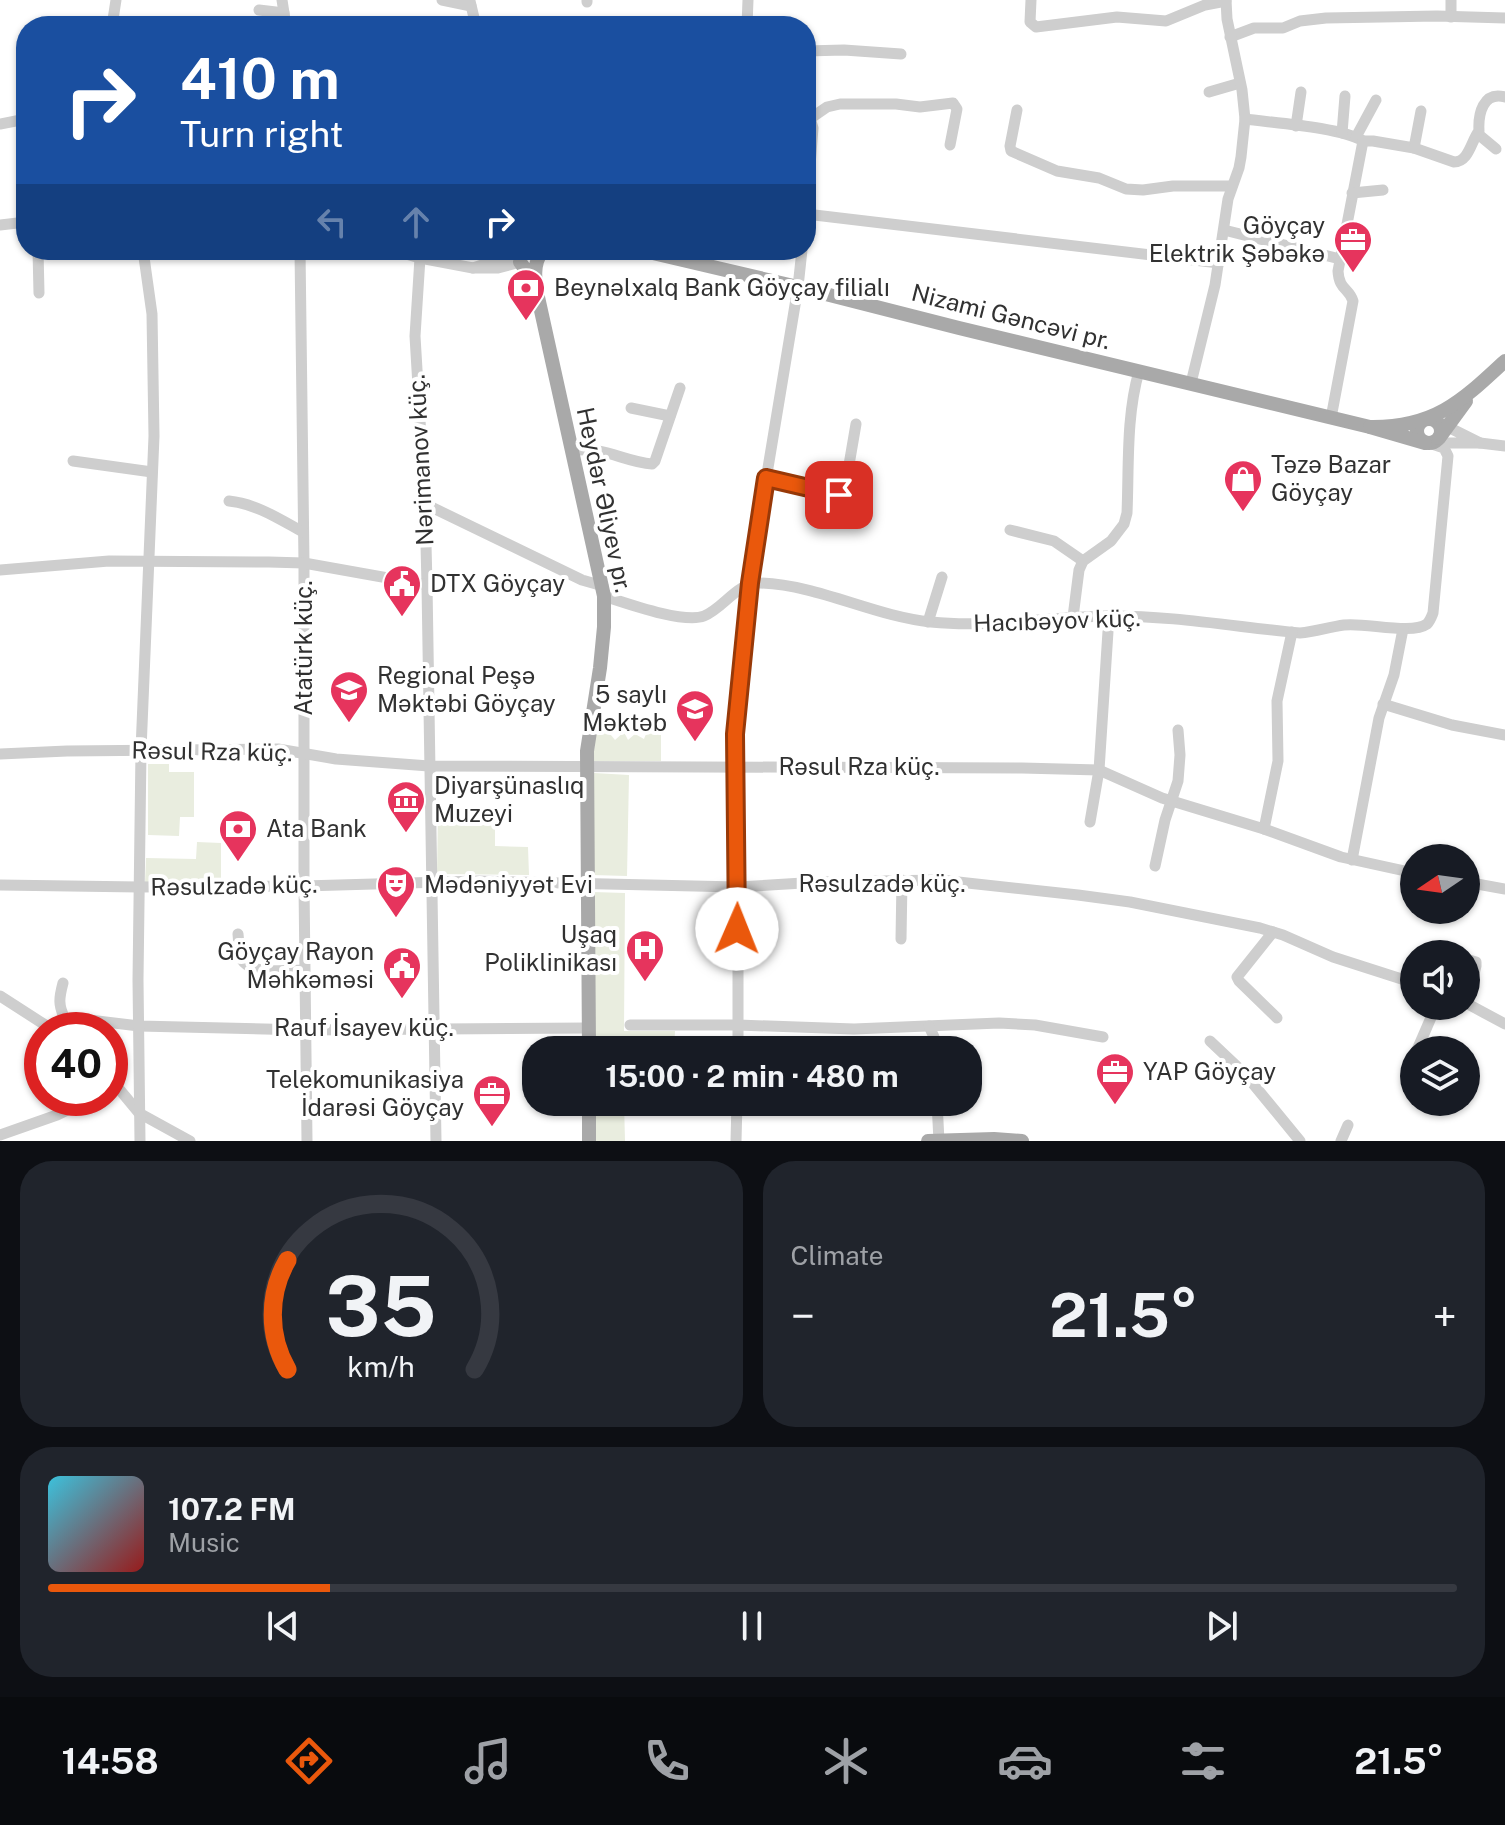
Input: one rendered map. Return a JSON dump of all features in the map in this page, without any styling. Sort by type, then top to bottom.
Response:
[{"type":"main road","points":[[519,260],[530,276],[538,297]]},
{"type":"main road","points":[[538,260],[535,280],[538,297]]},
{"type":"main road","name":"Nizami Gəncəvi pr.","points":[[683,260],[1370,427],[1434,432]]},
{"type":"main road","name":"Heydər Əliyev pr.","points":[[538,297],[604,591],[600,668],[588,736],[588,1036]]},
{"type":"main road","points":[[1434,432],[1505,361]]},
{"type":"main road","points":[[1434,432],[1450,408],[1473,391]]},
{"type":"main road","points":[[1370,427],[1394,426],[1434,432]]},
{"type":"main road","points":[[589,1116],[589,1141]]},
{"type":"main road","points":[[928,1141],[1022,1141]]},
{"type":"street","points":[[282,0],[284,16]]},
{"type":"street","points":[[442,0],[470,3]]},
{"type":"street","points":[[1031,0],[1030,22],[1036,27],[1117,17],[1166,21],[1205,5],[1226,1],[1245,119],[1239,168],[1228,199],[1212,299],[1191,383]]},
{"type":"street","points":[[1451,0],[1451,17]]},
{"type":"street","points":[[259,10],[284,13]]},
{"type":"street","points":[[1230,37],[1254,28],[1283,28],[1311,19],[1505,18]]},
{"type":"street","points":[[816,51],[901,54]]},
{"type":"street","points":[[1209,92],[1240,83]]},
{"type":"street","points":[[1296,126],[1301,92]]},
{"type":"street","points":[[1245,119],[1342,133],[1414,148],[1460,162],[1478,134],[1479,116],[1487,100],[1497,95],[1505,97]]},
{"type":"street","points":[[1342,133],[1345,96]]},
{"type":"street","points":[[1331,418],[1353,309],[1353,298],[1340,285],[1338,278],[1340,259],[1360,139],[1376,100]]},
{"type":"street","points":[[816,110],[840,104],[920,107],[953,103],[957,109],[950,145]]},
{"type":"street","points":[[1017,110],[1011,151],[1057,171],[1099,178],[1126,189],[1232,186]]},
{"type":"street","points":[[1414,148],[1421,111]]},
{"type":"street","points":[[1478,134],[1496,149]]},
{"type":"street","points":[[1352,193],[1383,190]]},
{"type":"street","points":[[816,216],[1219,263]]},
{"type":"street","points":[[1224,230],[1340,259]]},
{"type":"street","points":[[38,260],[39,293]]},
{"type":"street","points":[[140,1141],[141,750],[152,472],[153,334],[144,260]]},
{"type":"street","name":"Atatürk küç.","points":[[300,260],[307,1141]]},
{"type":"street","name":"Nərimanov küç.","points":[[420,260],[415,336],[425,504],[436,1141]]},
{"type":"street","points":[[431,260],[473,268],[498,268],[508,260]]},
{"type":"street","points":[[738,1036],[735,734],[750,583],[801,260]]},
{"type":"street","points":[[1073,617],[1083,561],[1111,541],[1124,524],[1127,513],[1131,400],[1139,371]]},
{"type":"street","points":[[572,451],[585,448],[599,450],[652,464],[680,388]]},
{"type":"street","points":[[631,408],[670,416]]},
{"type":"street","points":[[766,478],[831,494],[844,494],[856,424]]},
{"type":"street","points":[[1434,432],[1505,446]]},
{"type":"street","points":[[1434,432],[1480,443]]},
{"type":"street","points":[[1352,860],[1383,704],[1394,675],[1403,629],[1425,626],[1433,613],[1448,456],[1434,432]]},
{"type":"street","points":[[73,461],[152,472]]},
{"type":"street","points":[[229,501],[257,507],[303,532]]},
{"type":"street","points":[[425,504],[604,591],[656,612],[702,617],[750,583]]},
{"type":"street","points":[[1010,530],[1054,541],[1083,561]]},
{"type":"street","points":[[0,570],[79,562],[148,560],[304,563],[427,585]]},
{"type":"street","points":[[928,622],[942,577]]},
{"type":"street","name":"Hacıbəyov küç.","points":[[750,583],[799,588],[928,622],[987,624],[1073,617],[1137,616],[1311,633],[1357,624],[1403,629]]},
{"type":"street","points":[[1090,822],[1099,770],[1109,616]]},
{"type":"street","points":[[1264,829],[1278,761],[1277,701],[1292,632]]},
{"type":"street","points":[[1383,704],[1452,725],[1505,735]]},
{"type":"street","points":[[1155,866],[1178,781],[1178,730]]},
{"type":"street","name":"Rəsul Rza küç.","points":[[0,754],[278,749],[336,759],[429,766],[1099,770],[1172,801],[1352,860],[1400,870]]},
{"type":"street","points":[[901,939],[902,880]]},
{"type":"street","name":"Rəsulzadə küç.","points":[[0,885],[304,886],[431,882],[738,887],[902,880],[968,882],[1130,902],[1273,932],[1333,957],[1400,979]]},
{"type":"street","points":[[1480,885],[1505,889]]},
{"type":"street","points":[[1273,932],[1237,977],[1277,1018]]},
{"type":"street","points":[[238,934],[240,956],[249,967],[259,970],[304,970]]},
{"type":"street","points":[[61,1012],[58,1000],[63,983]]},
{"type":"street","points":[[0,996],[26,1012]]},
{"type":"street","points":[[1480,1011],[1505,1024]]},
{"type":"street","name":"Rauf İsayev küç.","points":[[128,1024],[305,1030],[588,1028]]},
{"type":"street","points":[[630,1025],[854,1029],[1019,1024],[1103,1037]]},
{"type":"street","points":[[929,1026],[933,1036]]},
{"type":"street","points":[[1210,1041],[1245,1074],[1300,1141]]},
{"type":"street","points":[[128,1092],[139,1080]]},
{"type":"street","points":[[128,1101],[139,1113],[190,1141]]},
{"type":"street","points":[[9,1136],[55,1116]]},
{"type":"street","points":[[736,1141],[737,1116]]},
{"type":"street","points":[[938,1116],[939,1141]]},
{"type":"street","points":[[1341,1141],[1348,1125]]},
{"type":"shaded area","points":[[650,724],[661,725],[661,761],[593,761],[596,729],[606,729],[615,740],[624,732],[628,740],[635,734],[644,739]]},
{"type":"shaded area","points":[[148,764],[169,764],[169,772],[194,772],[194,817],[180,817],[179,836],[148,835]]},
{"type":"shaded area","points":[[594,773],[629,775],[627,876],[592,875]]},
{"type":"shaded area","points":[[438,808],[495,809],[495,846],[528,847],[529,875],[437,874]]},
{"type":"shaded area","points":[[197,842],[221,843],[221,883],[145,883],[146,858],[196,859]]},
{"type":"shaded area","points":[[593,892],[625,893],[624,1031],[675,1031],[675,1036],[595,1036]]},
{"type":"shaded area","points":[[595,1116],[624,1116],[625,1141],[596,1141]]},
{"type":"place","name":"Göyçay Elektrik Şəbəkə","points":[[1353,274]]},
{"type":"place","name":"Beynəlxalq Bank Göyçay filialı","points":[[526,322]]},
{"type":"place","name":"Təzə Bazar Göyçay","points":[[1243,513]]},
{"type":"place","name":"DTX Göyçay","points":[[402,618]]},
{"type":"place","name":"Regional Peşə Məktəbi Göyçay","points":[[349,724]]},
{"type":"place","name":"5 saylı Məktəb","points":[[695,743]]},
{"type":"place","name":"Diyarşünaslıq Muzeyi","points":[[406,834]]},
{"type":"place","name":"Ata Bank","points":[[238,863]]},
{"type":"place","name":"Mədəniyyət Evi","points":[[396,919]]},
{"type":"place","name":"Uşaq Poliklinikası","points":[[645,983]]},
{"type":"place","name":"Göyçay Rayon Məhkəməsi","points":[[402,1000]]},
{"type":"place","name":"YAP Göyçay","points":[[1115,1106]]},
{"type":"place","name":"Telekomunikasiya İdarəsi Göyçay","points":[[492,1128]]},
{"type":"route","points":[[737,929],[735,734],[750,583],[766,478],[839,495]]}]
